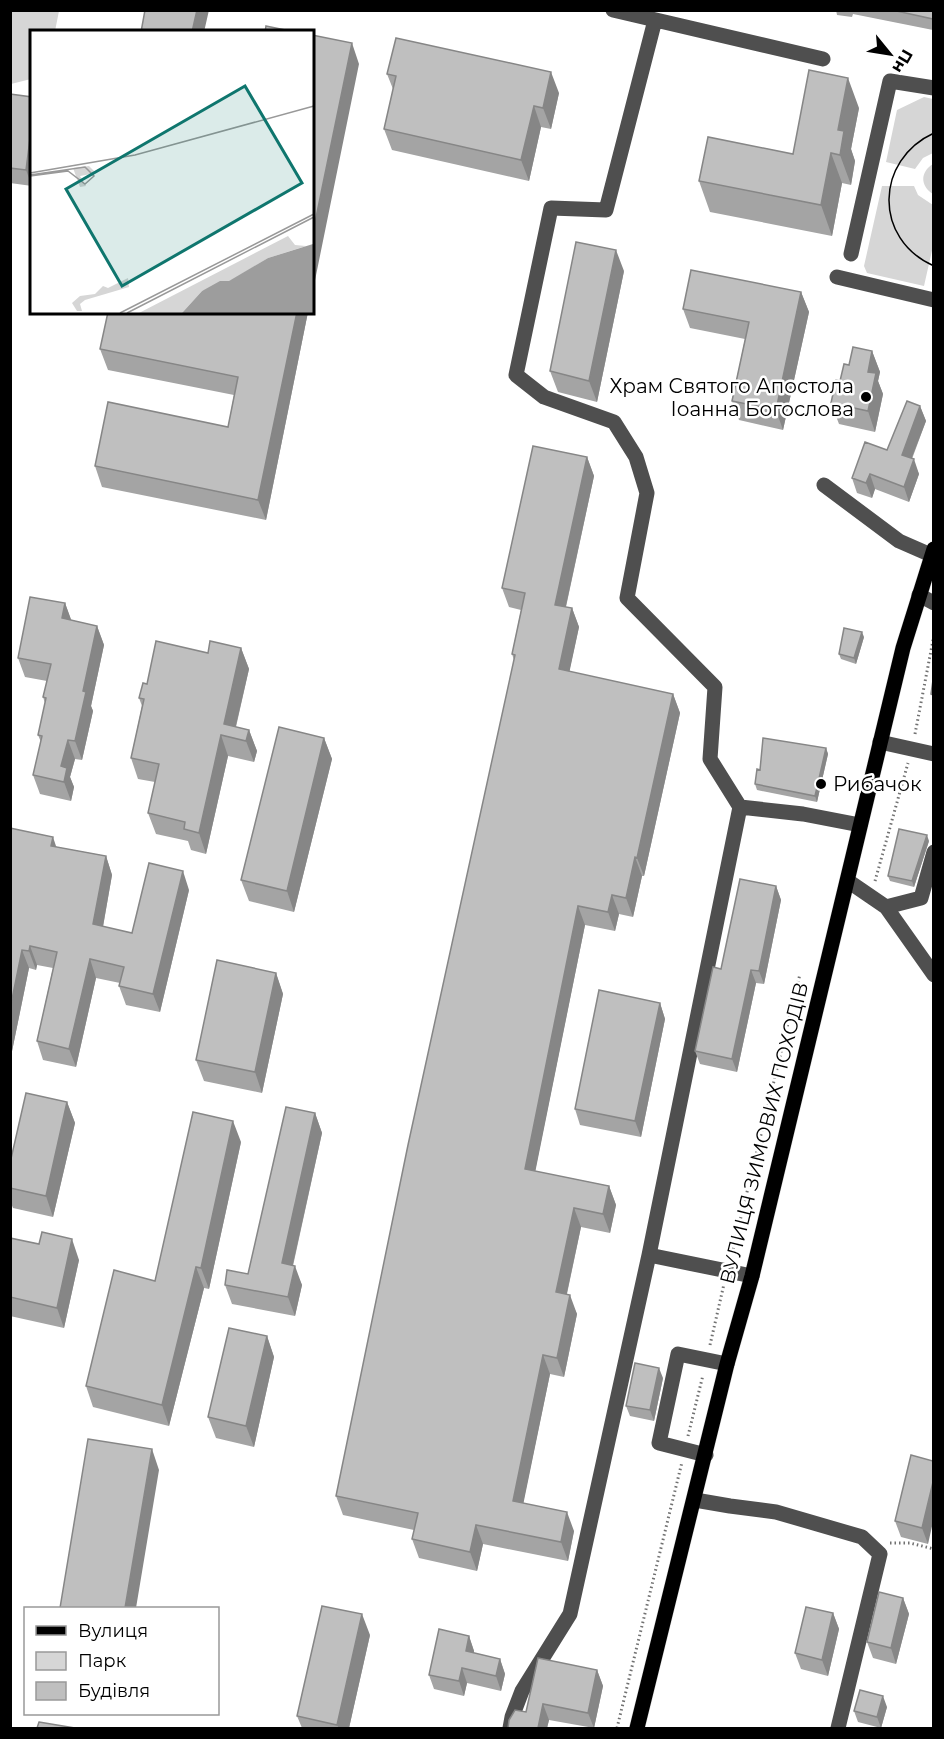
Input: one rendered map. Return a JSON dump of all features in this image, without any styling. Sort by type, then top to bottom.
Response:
[{"type":"main road","name":"ВУЛИЦЯ ЗИМОВИХ ПОХОДІВ","points":[[637,1728],[727,1364],[752,1276],[903,648],[932,552]]},
{"type":"lane","points":[[613,10],[823,58]]},
{"type":"lane","points":[[510,1728],[522,1691],[570,1614],[649,1255],[740,807],[710,759],[716,687],[627,598],[647,493],[636,457],[614,422],[544,397],[516,375],[551,208],[606,210],[655,20]]},
{"type":"lane","points":[[851,254],[890,81],[933,88]]},
{"type":"lane","points":[[837,277],[933,300]]},
{"type":"lane","points":[[824,485],[899,541],[932,552]]},
{"type":"lane","points":[[919,596],[933,603]]},
{"type":"lane","points":[[880,742],[933,754]]},
{"type":"lane","points":[[740,807],[803,814],[860,825]]},
{"type":"lane","points":[[886,907],[927,898],[933,852]]},
{"type":"lane","points":[[848,881],[886,907],[933,975]]},
{"type":"lane","points":[[649,1255],[752,1276]]},
{"type":"lane","points":[[706,1455],[659,1443],[678,1354],[727,1364]]},
{"type":"lane","points":[[695,1500],[776,1512],[862,1536],[880,1554],[838,1728]]},
{"type":"path","points":[[872,896],[912,749],[933,635]]},
{"type":"path","points":[[862,1536],[892,1544],[910,1542],[933,1549]]},
{"type":"green space","points":[[11,10],[59,11],[55,30],[30,30],[30,79],[11,84]]},
{"type":"green space","points":[[924,97],[933,99],[933,153],[923,158],[915,169],[886,162],[897,110]]},
{"type":"green space","points":[[933,164],[933,194],[926,187],[923,179],[926,171]]},
{"type":"green space","points":[[882,186],[914,186],[918,195],[933,205],[933,246],[924,286],[867,273],[864,266]]},
{"type":"building","points":[[145,10],[197,10],[192,30],[141,30]]},
{"type":"building","points":[[892,10],[933,10],[933,19]]},
{"type":"building","points":[[266,26],[285,30],[265,30]]},
{"type":"building","points":[[314,35],[352,43],[314,227]]},
{"type":"building","points":[[396,38],[551,72],[543,108],[534,106],[521,160],[384,129],[396,76],[387,74]]},
{"type":"building","points":[[809,70],[848,78],[838,130],[844,131],[840,155],[831,153],[821,205],[699,181],[708,137],[793,154]]},
{"type":"building","points":[[10,94],[30,97],[30,139],[26,170],[10,168]]},
{"type":"building","points":[[576,242],[616,250],[589,381],[550,371]]},
{"type":"building","points":[[691,270],[801,292],[776,410],[732,401],[749,322],[683,309]]},
{"type":"building","points":[[108,314],[297,314],[258,500],[95,466],[108,402],[228,427],[238,377],[100,349]]},
{"type":"building","points":[[853,347],[872,351],[868,372],[876,373],[868,411],[831,403],[836,380],[840,381],[844,364],[849,365]]},
{"type":"building","points":[[907,401],[920,406],[902,455],[914,459],[904,487],[870,474],[866,483],[852,478],[865,442],[887,450]]},
{"type":"building","points":[[533,446],[587,457],[555,605],[572,608],[559,669],[673,694],[626,898],[612,895],[608,912],[578,906],[525,1169],[609,1186],[603,1214],[574,1208],[556,1292],[570,1295],[557,1358],[543,1355],[513,1501],[567,1512],[561,1542],[476,1525],[470,1552],[412,1539],[418,1513],[336,1496],[408,1145],[515,655],[512,654],[525,593],[502,588]]},
{"type":"building","points":[[30,597],[65,603],[62,618],[97,626],[75,741],[68,740],[61,766],[67,768],[64,782],[33,775],[42,736],[38,735],[46,698],[43,697],[51,664],[18,658]]},
{"type":"building","points":[[844,628],[862,632],[854,658],[839,654]]},
{"type":"building","points":[[156,641],[208,653],[210,641],[241,648],[224,724],[249,730],[246,741],[221,735],[199,833],[184,829],[185,822],[148,813],[159,764],[131,758],[144,699],[139,698],[143,683],[147,684]]},
{"type":"building","points":[[279,727],[324,738],[287,891],[241,880]]},
{"type":"building","points":[[763,738],[826,748],[815,796],[755,784],[757,769],[760,770]]},
{"type":"building","points":[[10,828],[53,837],[51,846],[106,856],[93,924],[132,933],[149,863],[183,871],[153,994],[119,986],[124,967],[90,959],[69,1049],[37,1041],[57,952],[30,946],[29,951],[22,950],[10,1009]]},
{"type":"building","points":[[899,829],[927,835],[912,881],[888,876]]},
{"type":"building","points":[[740,879],[776,886],[759,971],[751,970],[732,1059],[695,1051],[713,967],[721,969]]},
{"type":"building","points":[[217,960],[276,973],[255,1072],[196,1060]]},
{"type":"building","points":[[599,990],[660,1003],[635,1121],[575,1109]]},
{"type":"building","points":[[26,1093],[67,1102],[46,1196],[10,1188],[10,1163]]},
{"type":"building","points":[[286,1107],[315,1113],[282,1263],[295,1266],[288,1297],[225,1285],[227,1270],[248,1274]]},
{"type":"building","points":[[193,1112],[233,1121],[201,1268],[196,1267],[162,1405],[86,1386],[114,1270],[155,1281]]},
{"type":"building","points":[[42,1232],[72,1239],[57,1308],[10,1297],[10,1238],[39,1244]]},
{"type":"building","points":[[229,1328],[267,1336],[246,1426],[208,1417]]},
{"type":"building","points":[[635,1363],[659,1368],[650,1410],[626,1406]]},
{"type":"building","points":[[88,1439],[152,1449],[125,1607],[60,1607]]},
{"type":"building","points":[[911,1455],[933,1461],[933,1482],[922,1528],[895,1521]]},
{"type":"building","points":[[879,1592],[903,1598],[891,1648],[867,1642]]},
{"type":"building","points":[[322,1606],[362,1614],[337,1725],[297,1716]]},
{"type":"building","points":[[806,1607],[833,1613],[822,1660],[795,1653]]},
{"type":"building","points":[[439,1629],[469,1636],[466,1651],[500,1659],[496,1676],[462,1668],[459,1681],[429,1675]]},
{"type":"building","points":[[538,1658],[597,1670],[588,1713],[543,1704],[538,1728],[508,1728],[509,1720],[515,1710],[526,1712]]},
{"type":"building","points":[[860,1690],[883,1696],[877,1717],[854,1711]]},
{"type":"building","points":[[39,1722],[75,1728],[37,1728]]},
{"type":"tram line","points":[[934,133],[915,145],[901,161],[892,180],[889,200],[892,219],[900,238],[914,254],[934,266]]},
{"type":"place","name":"Храм Святого Апостола Іоанна Богослова","points":[[866,397]]},
{"type":"place","name":"Рибачок","points":[[821,784]]}]
